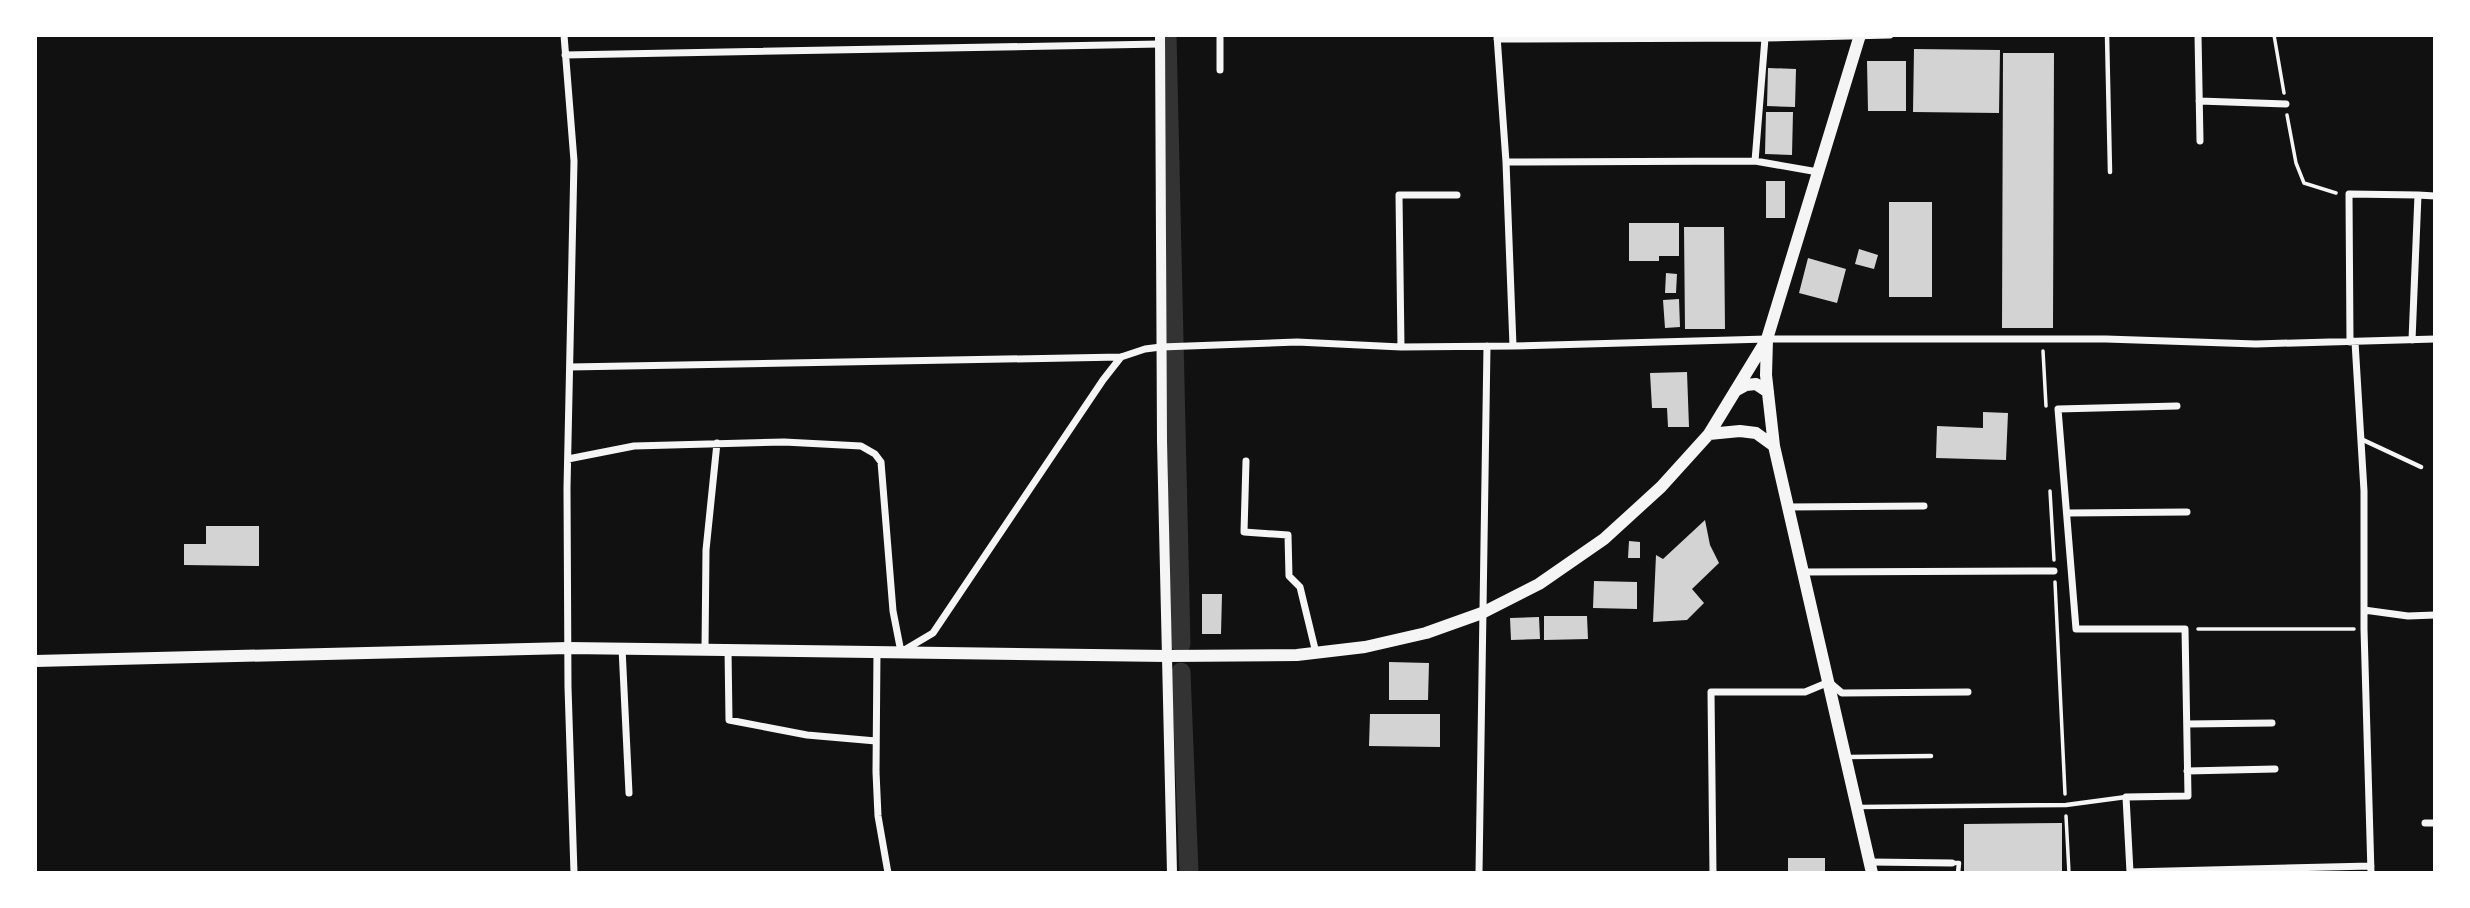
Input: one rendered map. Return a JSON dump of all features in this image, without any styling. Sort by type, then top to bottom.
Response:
[{"type":"main road","points":[[35,661],[568,648],[1167,656],[1297,655],[1365,647],[1426,633],[1482,613],[1539,584],[1604,539],[1661,487],[1709,434],[1767,339],[1860,36]]},
{"type":"main road","points":[[1767,339],[1768,392],[1774,446],[1871,867]]},
{"type":"main road","points":[[1734,392],[1745,385],[1756,384],[1768,392]]},
{"type":"main road","points":[[1709,434],[1740,431],[1756,433],[1774,446]]},
{"type":"street","points":[[564,35],[574,161],[568,459],[568,687],[574,873]]},
{"type":"street","points":[[1220,35],[1220,69]]},
{"type":"street","points":[[1513,346],[1506,162],[1497,37],[1890,35]]},
{"type":"street","points":[[2198,35],[2200,141]]},
{"type":"street","points":[[1755,161],[1765,36]]},
{"type":"street","points":[[565,55],[1160,40],[1161,347],[1172,873]]},
{"type":"street","points":[[2199,101],[2286,104]]},
{"type":"street","points":[[1506,162],[1755,161],[1818,172]]},
{"type":"street","points":[[2177,406],[2058,409],[2076,629],[2185,629],[2188,796],[2126,797],[2130,873],[2371,870],[2364,629],[2364,491],[2352,342],[2349,194],[2435,196]]},
{"type":"street","points":[[1401,347],[1399,195],[1457,195]]},
{"type":"street","points":[[2412,340],[2418,195]]},
{"type":"street","points":[[570,366],[1121,357],[1161,347],[1297,342],[1401,347],[1767,339],[2043,339],[2256,344],[2435,339]]},
{"type":"street","points":[[1479,873],[1487,346]]},
{"type":"street","points":[[568,459],[634,446],[784,442],[862,446],[875,454],[881,462],[893,611],[901,652],[933,633],[1121,357]]},
{"type":"street","points":[[705,649],[706,550],[717,443]]},
{"type":"street","points":[[1246,461],[1244,532],[1289,535],[1289,576],[1300,586],[1316,653]]},
{"type":"street","points":[[1788,508],[1924,506]]},
{"type":"street","points":[[2067,513],[2188,512]]},
{"type":"street","points":[[1804,572],[2054,571]]},
{"type":"street","points":[[2364,610],[2408,616],[2435,615]]},
{"type":"street","points":[[622,648],[629,793]]},
{"type":"street","points":[[728,649],[729,720],[807,735],[876,741]]},
{"type":"street","points":[[877,651],[878,816],[888,873]]},
{"type":"street","points":[[1713,873],[1711,692],[1805,692],[1829,682],[1842,693],[1968,692]]},
{"type":"street","points":[[2187,724],[2272,723]]},
{"type":"street","points":[[2188,771],[2275,769]]},
{"type":"street","points":[[2425,823],[2435,824]]},
{"type":"street","points":[[1871,867],[1952,863]]},
{"type":"lane","points":[[2106,35],[2110,172]]},
{"type":"lane","points":[[2360,438],[2421,467]]},
{"type":"lane","points":[[1847,757],[1931,756]]},
{"type":"lane","points":[[1858,807],[2066,805],[2126,797]]},
{"type":"lane","points":[[1952,863],[1959,863],[1958,873]]},
{"type":"path","points":[[2274,35],[2296,163],[2304,183],[2332,193],[2349,194]]},
{"type":"path","points":[[2043,339],[2046,407]]},
{"type":"path","points":[[2050,489],[2069,873]]},
{"type":"path","points":[[2185,629],[2364,629]]},
{"type":"building","points":[[1914,49],[2000,50],[1999,113],[1913,112]]},
{"type":"building","points":[[2003,53],[2054,53],[2053,328],[2002,328]]},
{"type":"building","points":[[1867,61],[1906,61],[1906,111],[1868,111]]},
{"type":"building","points":[[1768,68],[1796,69],[1795,107],[1767,106]]},
{"type":"building","points":[[1766,112],[1793,112],[1792,155],[1765,154]]},
{"type":"building","points":[[1766,181],[1785,181],[1785,218],[1766,218]]},
{"type":"building","points":[[1889,202],[1932,202],[1932,297],[1889,297]]},
{"type":"building","points":[[1629,223],[1679,223],[1679,256],[1659,256],[1659,261],[1629,261]]},
{"type":"building","points":[[1684,227],[1724,227],[1725,329],[1685,329]]},
{"type":"building","points":[[1859,249],[1878,255],[1874,269],[1855,264]]},
{"type":"building","points":[[1808,258],[1846,269],[1837,303],[1799,293]]},
{"type":"building","points":[[1666,273],[1677,274],[1676,293],[1665,293]]},
{"type":"building","points":[[1679,299],[1680,327],[1665,328],[1663,300]]},
{"type":"building","points":[[1687,372],[1689,427],[1668,427],[1667,408],[1652,408],[1650,373]]},
{"type":"building","points":[[1983,412],[2008,413],[2006,460],[1936,458],[1937,426],[1983,428]]},
{"type":"building","points":[[1705,520],[1710,545],[1719,563],[1692,589],[1704,603],[1687,620],[1653,622],[1656,555],[1663,559]]},
{"type":"building","points":[[206,526],[259,526],[259,566],[184,565],[184,544],[206,544]]},
{"type":"building","points":[[1629,541],[1640,542],[1640,558],[1628,558]]},
{"type":"building","points":[[1594,581],[1637,582],[1637,609],[1593,608]]},
{"type":"building","points":[[1202,594],[1222,594],[1221,634],[1202,634]]},
{"type":"building","points":[[1544,616],[1587,616],[1588,639],[1544,640]]},
{"type":"building","points":[[1539,617],[1540,639],[1511,640],[1510,618]]},
{"type":"building","points":[[1389,662],[1429,663],[1428,700],[1389,700]]},
{"type":"building","points":[[1370,714],[1440,714],[1440,747],[1369,746]]},
{"type":"building","points":[[2062,823],[2062,872],[1964,873],[1964,824]]},
{"type":"building","points":[[1788,858],[1825,858],[1825,873],[1788,873]]},
{"type":"waterway","points":[[1167,35],[1181,644]]},
{"type":"waterway","points":[[1181,672],[1189,873]]}]
